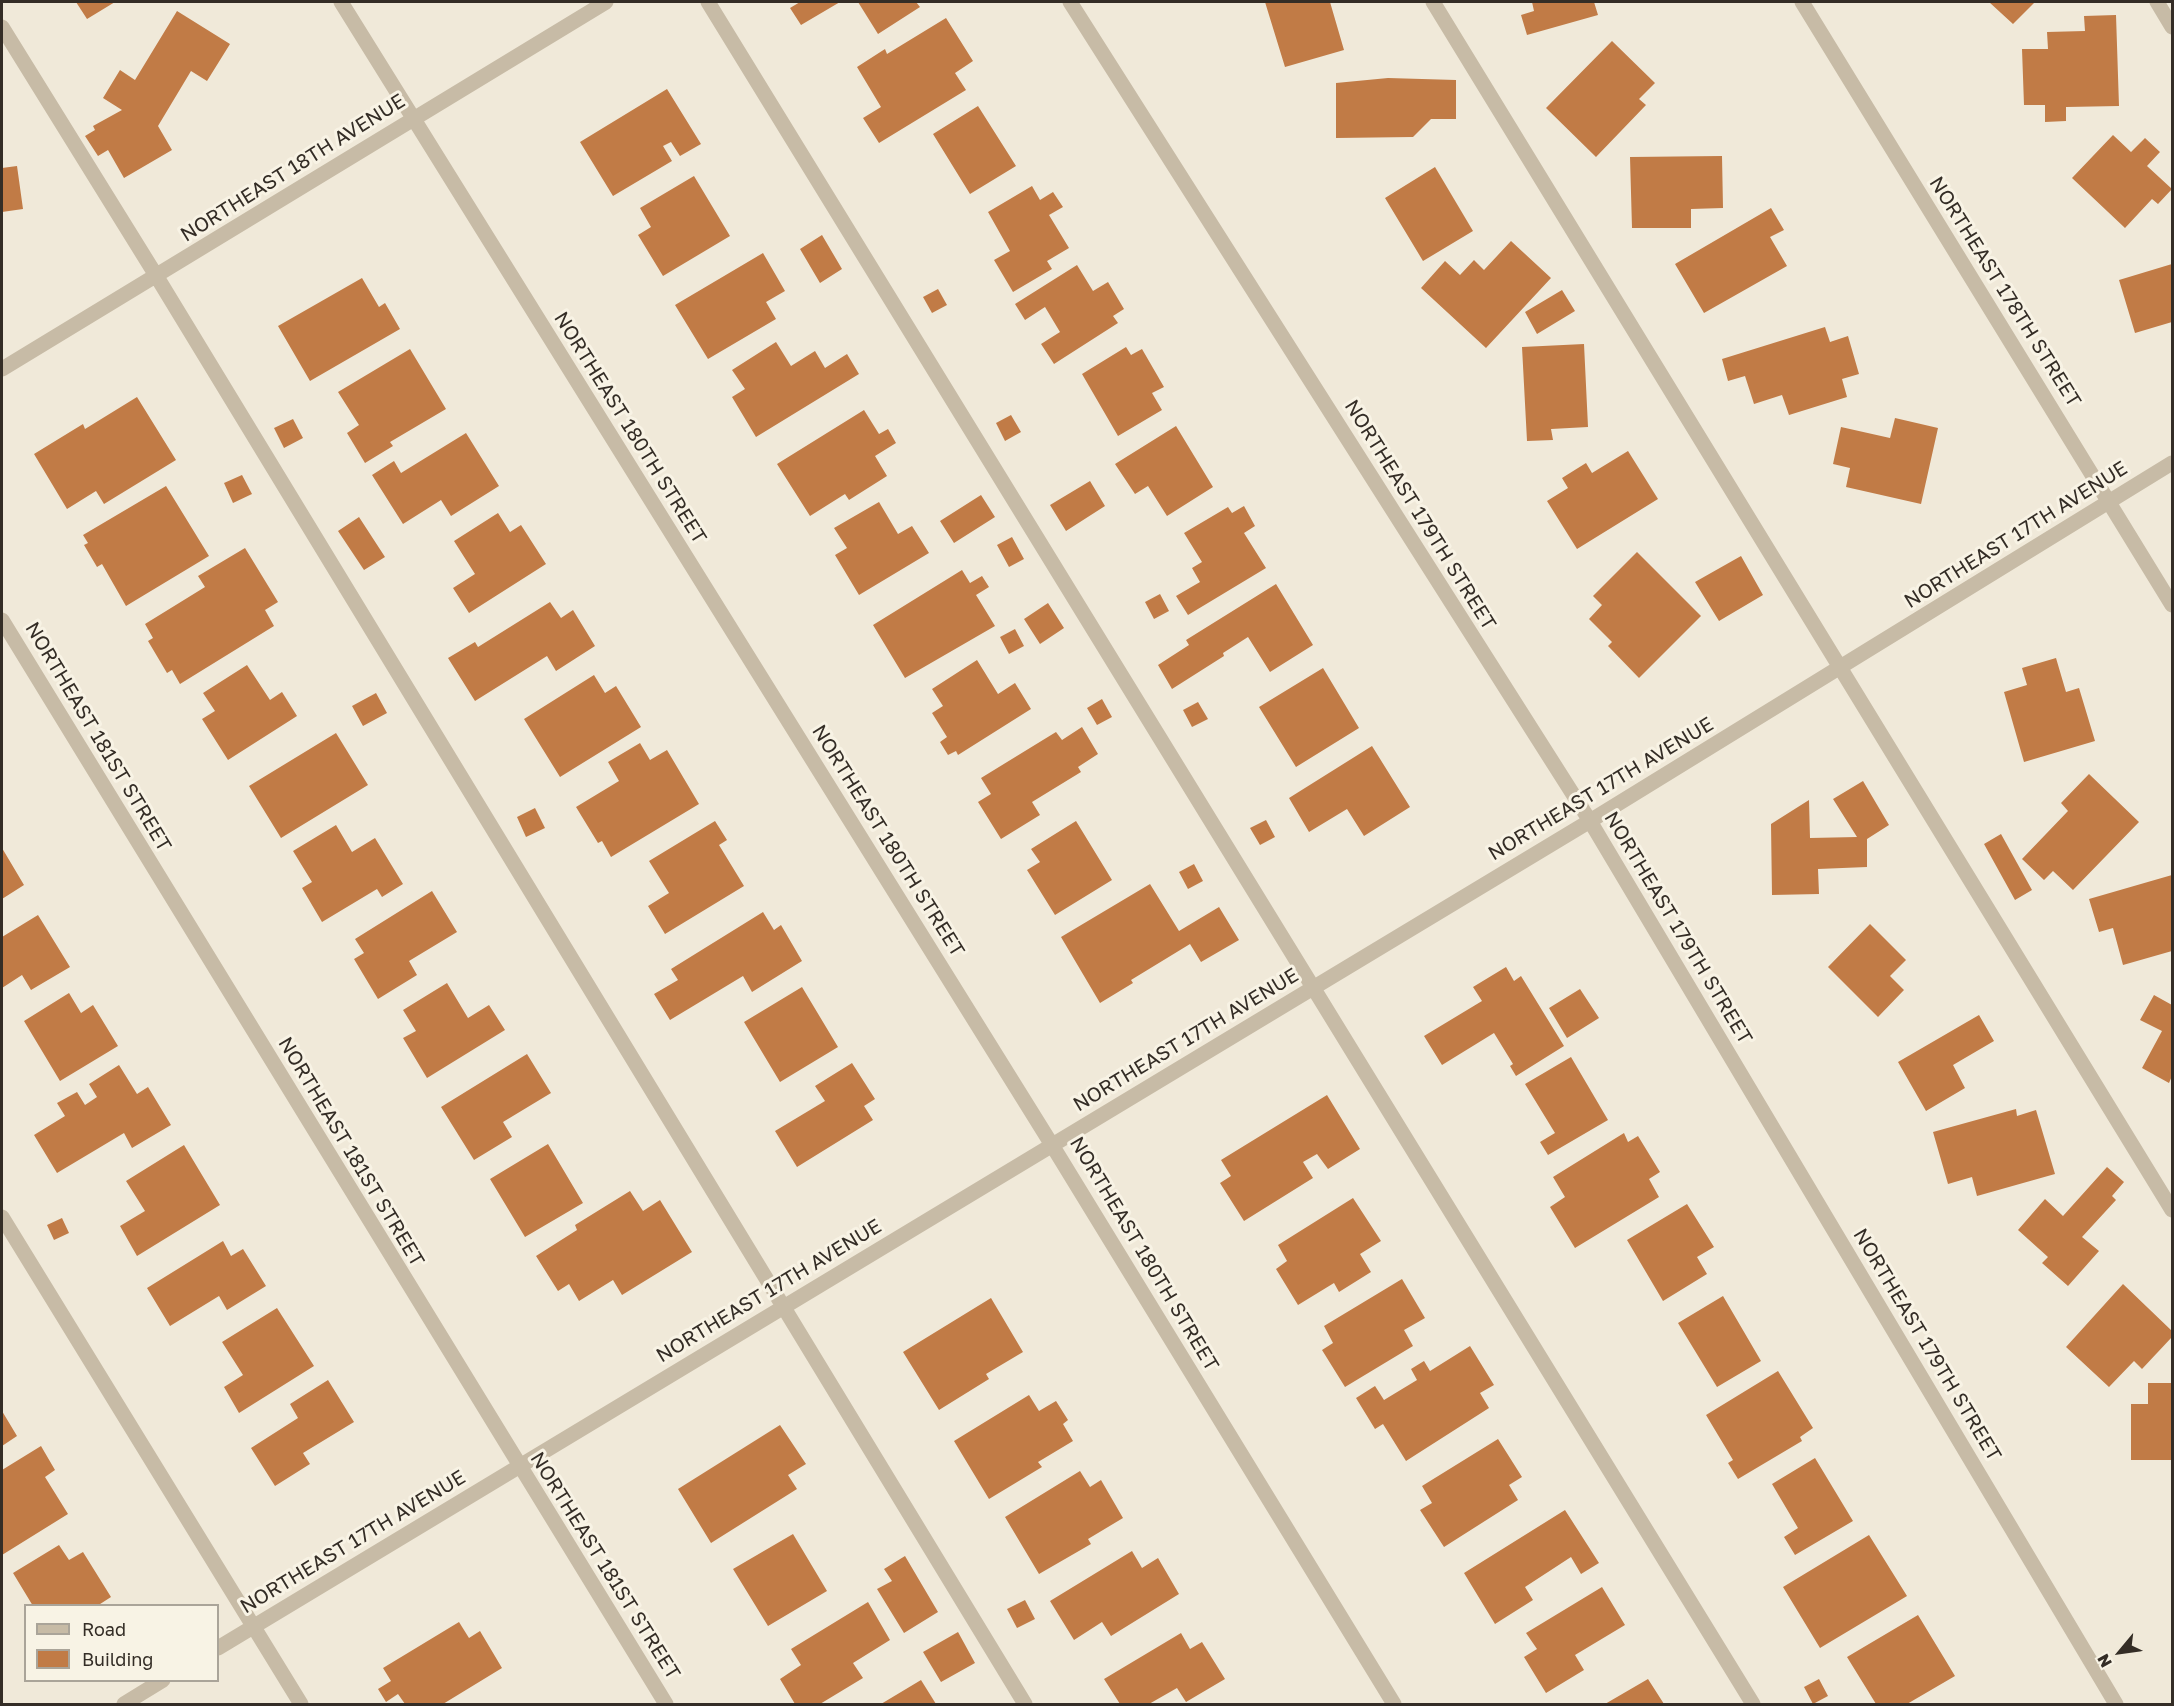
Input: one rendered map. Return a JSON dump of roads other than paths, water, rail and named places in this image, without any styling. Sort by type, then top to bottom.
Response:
[{"type":"street","name":"NORTHEAST 180TH STREET","points":[[341,2],[1052,1145],[1394,1704]]},
{"type":"street","name":"NORTHEAST 18TH AVENUE","points":[[2,369],[157,277],[412,118],[606,2]]},
{"type":"street","points":[[708,2],[1753,1704]]},
{"type":"street","name":"NORTHEAST 179TH STREET","points":[[1070,2],[1590,821],[2116,1704]]},
{"type":"street","points":[[1433,2],[2172,1210]]},
{"type":"street","name":"NORTHEAST 178TH STREET","points":[[1802,2],[2172,605]]},
{"type":"street","points":[[2157,2],[2172,27]]},
{"type":"street","points":[[2,27],[157,277],[1025,1704]]},
{"type":"street","name":"NORTHEAST 17TH AVENUE","points":[[219,1647],[1590,821],[2172,463]]},
{"type":"street","name":"NORTHEAST 181ST STREET","points":[[2,620],[518,1466],[666,1704]]},
{"type":"street","points":[[2,1217],[301,1704]]},
{"type":"street","points":[[123,1704],[160,1682]]}]
